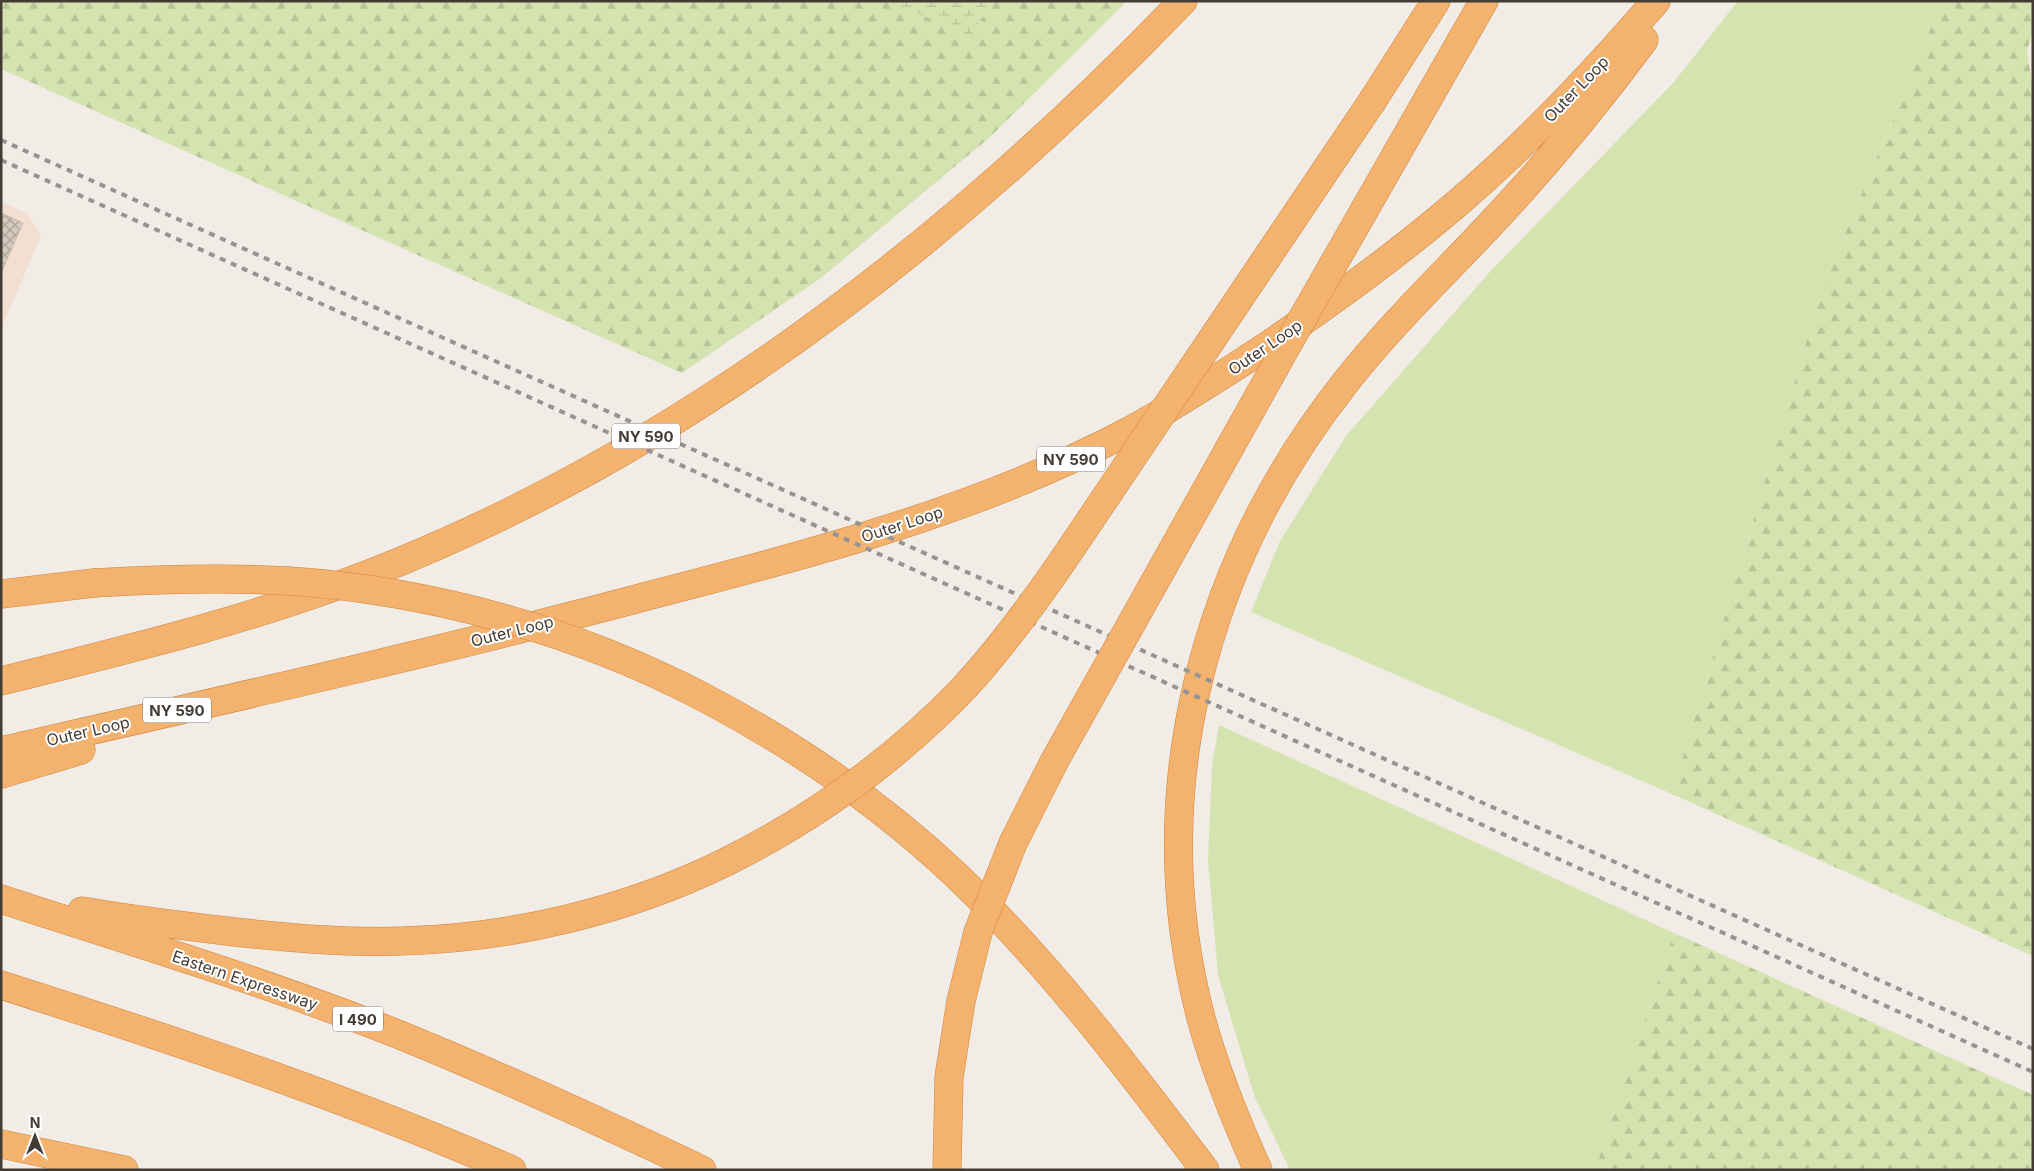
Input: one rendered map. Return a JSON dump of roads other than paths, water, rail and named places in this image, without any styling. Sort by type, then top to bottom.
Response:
[{"type":"highway","name":"NY 590","points":[[1,681],[253,613],[367,574],[473,529],[534,499],[626,449],[774,354],[861,290],[916,246],[1006,171],[1041,139],[1183,1]]},
{"type":"highway","points":[[1,898],[203,928],[317,940],[401,942],[484,934],[584,914],[648,896],[684,882],[726,862],[806,818],[866,776],[924,728],[985,664],[1059,566],[1373,100],[1436,1]]},
{"type":"highway","name":"Outer Loop","points":[[1,751],[354,670],[748,571],[858,538],[978,498],[1026,479],[1128,431],[1179,402],[1325,307],[1418,236],[1461,200],[1588,78],[1656,1]]},
{"type":"highway","points":[[1258,1170],[1220,1079],[1201,1016],[1190,967],[1181,892],[1179,803],[1186,739],[1200,668],[1220,606],[1261,510],[1289,462],[1327,406],[1397,322],[1488,227],[1565,138],[1605,91],[1673,1]]},
{"type":"highway","points":[[946,1170],[949,1077],[964,985],[984,913],[1022,825],[1054,760],[1290,340],[1479,11]]},
{"type":"highway","points":[[1,594],[94,583],[197,578],[319,584],[396,594],[491,616],[574,640],[643,667],[705,698],[799,753],[843,782],[912,836],[1001,920],[1062,987],[1104,1037],[1205,1170]]},
{"type":"highway","points":[[1,774],[354,670]]},
{"type":"highway","name":"Eastern Expressway","points":[[1,898],[230,974],[394,1033],[555,1101],[702,1170]]},
{"type":"highway","points":[[1,985],[254,1069],[418,1130],[512,1170]]},
{"type":"highway","points":[[1,1144],[124,1170]]},
{"type":"railway","points":[[1,140],[2033,1049]]},
{"type":"railway","points":[[1,160],[2033,1072]]}]
